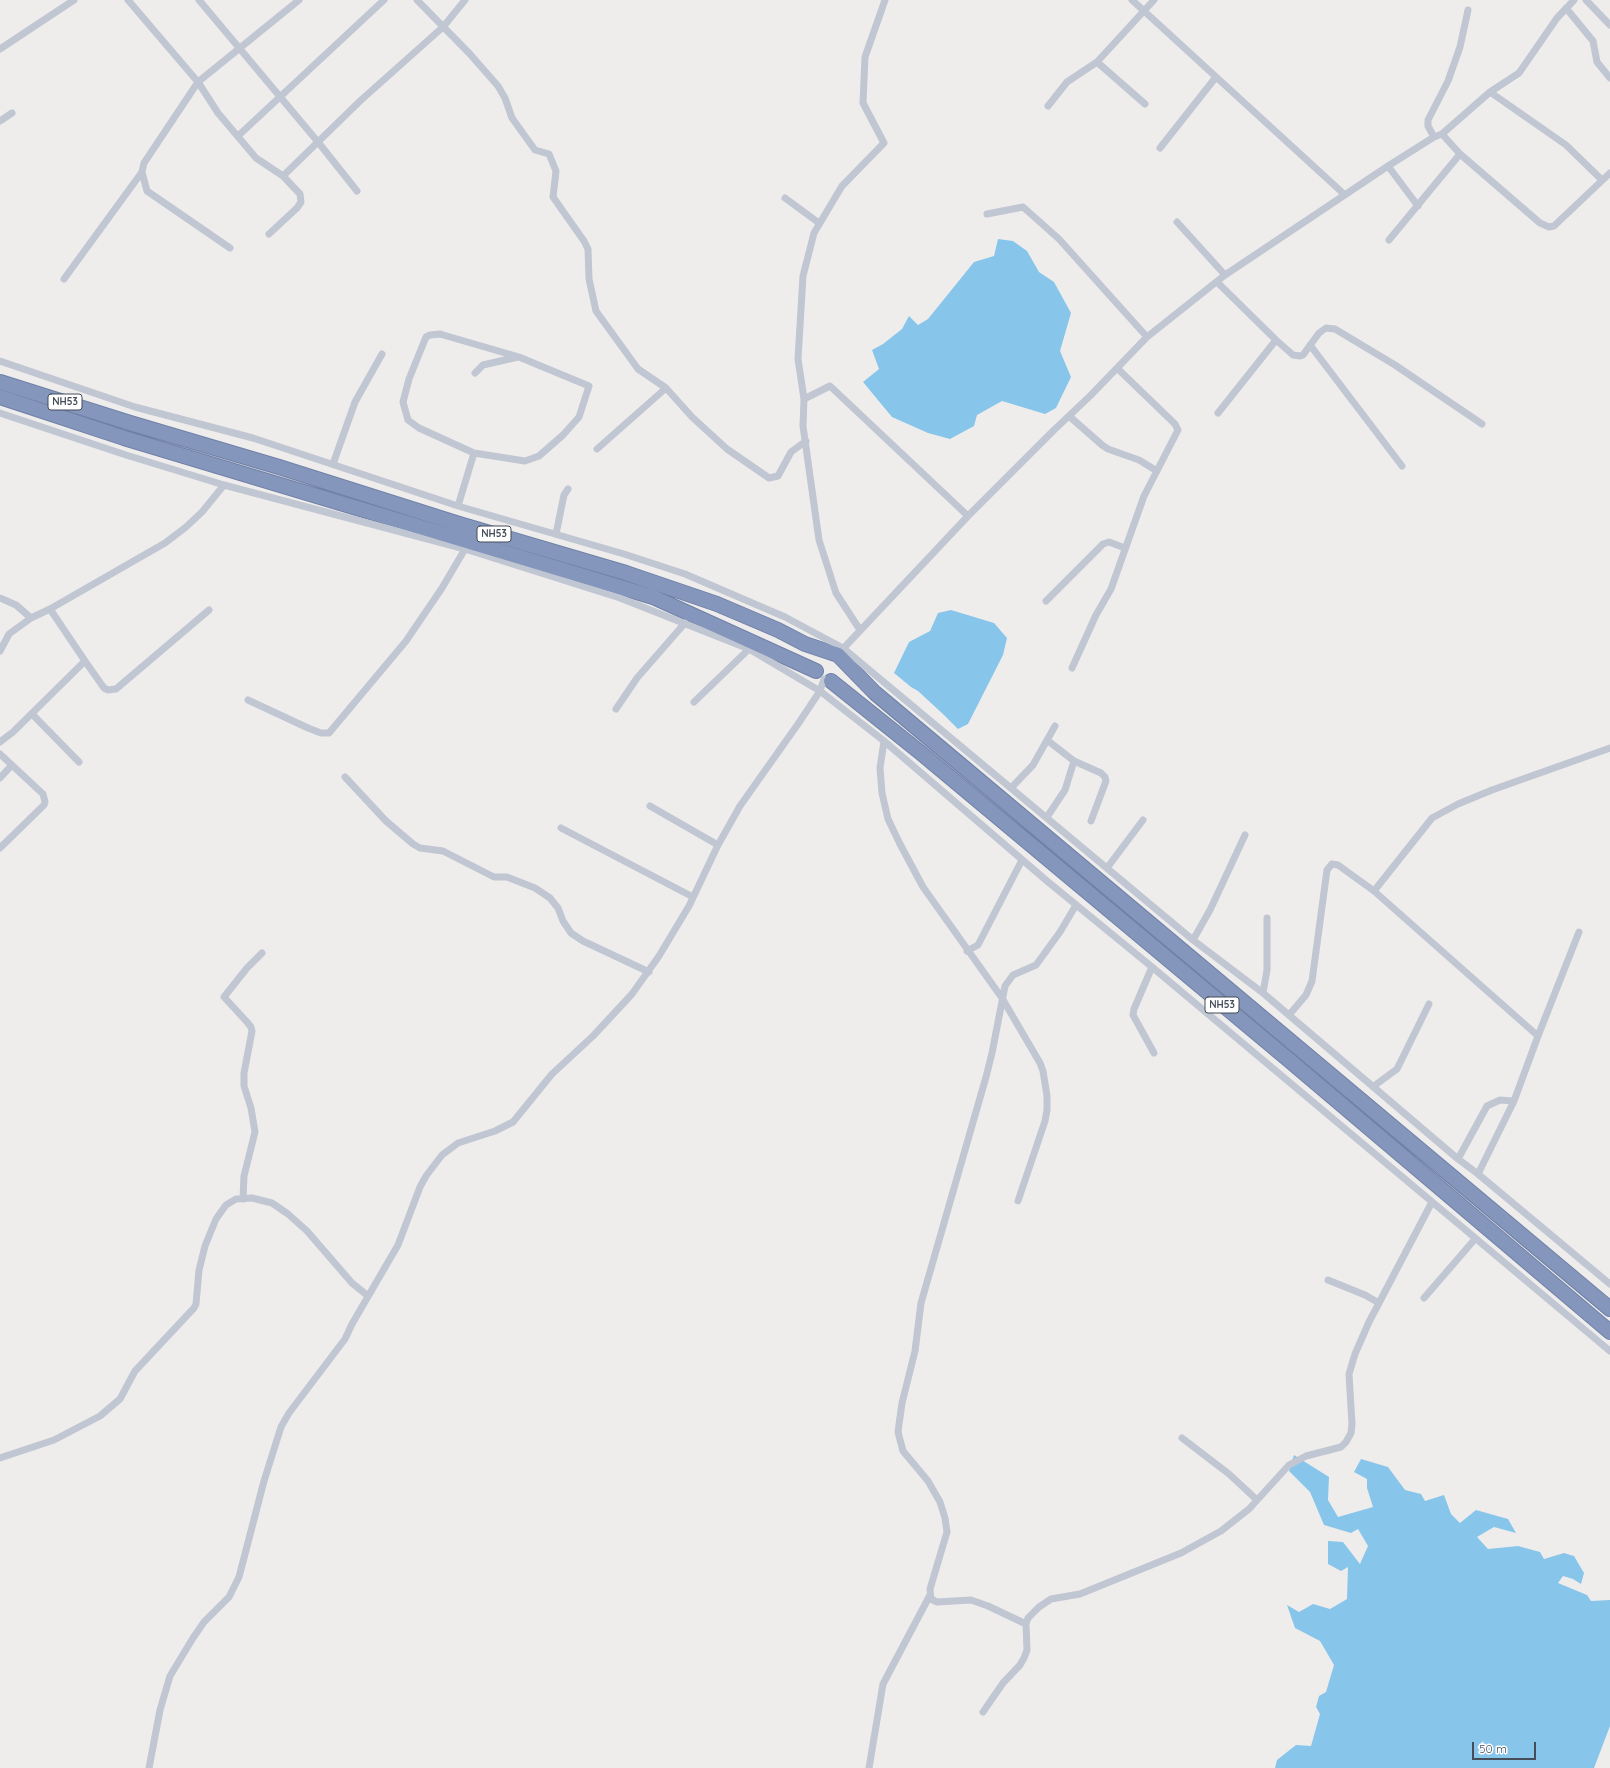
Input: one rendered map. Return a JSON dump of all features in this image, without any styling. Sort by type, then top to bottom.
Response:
[{"type":"highway","name":"NH53","points":[[0,382],[156,431],[279,467],[458,524],[626,573],[717,604],[838,655],[875,693],[1610,1309]]},
{"type":"highway","name":"NH53","points":[[0,397],[124,438],[653,597],[823,680],[921,753],[1289,1060],[1610,1332]]},
{"type":"highway","points":[[838,655],[844,670],[840,676],[823,680],[817,661],[838,655]]},
{"type":"street","points":[[0,49],[74,0]]},
{"type":"street","points":[[128,0],[198,82],[218,113],[256,158],[283,176],[300,194],[301,202],[269,234]]},
{"type":"street","points":[[199,0],[357,191]]},
{"type":"street","points":[[64,279],[142,172],[144,164],[198,82],[299,0]]},
{"type":"street","points":[[238,136],[384,0]]},
{"type":"street","points":[[417,0],[469,53],[498,86],[505,98],[512,118],[535,150],[549,154],[556,171],[553,198],[584,241],[588,249],[589,279],[596,311],[638,369],[666,388],[692,417],[727,449],[768,478],[778,476],[791,452],[806,441]]},
{"type":"street","points":[[283,176],[360,101],[443,27],[465,0]]},
{"type":"street","points":[[860,630],[836,593],[819,540],[803,426],[804,399],[798,359],[803,276],[814,232],[842,186],[884,143],[863,103],[865,57],[885,0]]},
{"type":"street","points":[[1132,0],[1344,195]]},
{"type":"street","points":[[1048,106],[1067,82],[1097,62],[1154,0]]},
{"type":"street","points":[[838,655],[968,516],[1147,337],[1225,275],[1388,166],[1434,137],[1442,134],[1490,92],[1519,73],[1557,18],[1572,0]]},
{"type":"street","points":[[1586,0],[1610,25]]},
{"type":"street","points":[[1566,8],[1593,41],[1597,62],[1610,78]]},
{"type":"street","points":[[1434,137],[1428,126],[1428,120],[1448,81],[1460,47],[1468,10]]},
{"type":"street","points":[[1097,62],[1145,104]]},
{"type":"street","points":[[1160,148],[1216,77]]},
{"type":"street","points":[[1490,92],[1566,145],[1602,180]]},
{"type":"street","points":[[0,121],[12,113]]},
{"type":"street","points":[[1442,134],[1460,154],[1540,223],[1549,227],[1554,226],[1610,173]]},
{"type":"street","points":[[1388,240],[1460,154]]},
{"type":"street","points":[[1388,166],[1418,206]]},
{"type":"street","points":[[142,172],[147,191],[230,248]]},
{"type":"street","points":[[785,198],[820,223]]},
{"type":"street","points":[[987,214],[1023,207],[1059,239],[1147,337]]},
{"type":"street","points":[[1177,222],[1225,275]]},
{"type":"street","points":[[1217,282],[1293,355],[1303,355],[1319,333],[1326,328],[1336,329],[1395,365],[1482,424]]},
{"type":"street","points":[[440,334],[519,357],[589,386],[579,417],[563,435],[539,456],[525,461],[474,453],[419,428],[408,420],[404,412],[403,402],[409,379],[426,337],[440,334]]},
{"type":"street","points":[[1218,413],[1276,340]]},
{"type":"street","points":[[1310,345],[1402,466]]},
{"type":"street","points":[[333,464],[358,398],[382,354]]},
{"type":"street","points":[[475,373],[482,365],[519,357]]},
{"type":"street","points":[[0,361],[135,407],[253,438],[458,506],[556,534],[685,574],[786,616],[1047,817],[1193,940],[1263,993],[1458,1159],[1610,1284]]},
{"type":"street","points":[[1072,668],[1121,562],[1144,496],[1178,430],[1175,424],[1117,368]]},
{"type":"street","points":[[804,399],[830,386],[968,516]]},
{"type":"street","points":[[597,449],[666,388]]},
{"type":"street","points":[[0,413],[126,455],[224,485],[465,549],[620,598],[823,680],[884,741],[1022,860],[1610,1351]]},
{"type":"street","points":[[1069,416],[1102,446],[1133,457],[1157,471]]},
{"type":"street","points":[[458,506],[474,453]]},
{"type":"street","points":[[0,651],[9,634],[31,618],[50,609],[165,543],[186,527],[202,512],[224,485]]},
{"type":"street","points":[[556,534],[564,495],[568,489]]},
{"type":"street","points":[[1046,601],[1103,544],[1108,542],[1125,548]]},
{"type":"street","points":[[248,700],[308,728],[321,733],[329,733],[406,641],[448,579],[465,549]]},
{"type":"street","points":[[0,598],[16,605],[31,618]]},
{"type":"street","points":[[50,609],[104,688],[108,690],[116,689],[209,610]]},
{"type":"street","points":[[616,709],[637,678],[685,623]]},
{"type":"street","points":[[694,702],[749,649]]},
{"type":"street","points":[[0,742],[32,714],[85,661]]},
{"type":"street","points":[[149,1768],[160,1710],[170,1676],[204,1622],[229,1598],[239,1577],[264,1481],[281,1427],[289,1413],[345,1339],[398,1245],[420,1187],[426,1176],[442,1155],[458,1142],[495,1131],[513,1122],[552,1074],[615,1014],[648,972],[693,897],[718,845],[740,806],[823,680]]},
{"type":"street","points":[[32,714],[79,762]]},
{"type":"street","points":[[1011,788],[1033,764],[1055,726]]},
{"type":"street","points":[[1047,740],[1074,761],[1101,773],[1106,781],[1091,821]]},
{"type":"street","points":[[884,741],[880,768],[882,793],[888,819],[900,844],[923,887],[967,951],[1002,998],[1040,1063],[1048,1104],[1045,1121],[1018,1202]]},
{"type":"street","points":[[1374,891],[1432,818],[1458,804],[1492,790],[1610,748]]},
{"type":"street","points":[[0,754],[43,794],[45,802],[44,805],[0,848]]},
{"type":"street","points":[[1047,817],[1065,790],[1074,761]]},
{"type":"street","points":[[0,778],[12,765]]},
{"type":"street","points":[[344,777],[386,821],[413,844],[420,848],[443,851],[494,877],[507,877],[535,888],[550,898],[558,908],[562,920],[571,933],[583,941],[648,972]]},
{"type":"street","points":[[650,806],[718,845]]},
{"type":"street","points":[[1107,868],[1143,820]]},
{"type":"street","points":[[561,828],[693,897]]},
{"type":"street","points":[[1193,940],[1210,910],[1245,835]]},
{"type":"street","points":[[967,951],[978,945],[1022,860]]},
{"type":"street","points":[[1289,1015],[1306,995],[1312,981],[1327,870],[1332,864],[1338,865],[1374,891],[1538,1036]]},
{"type":"street","points":[[869,1768],[883,1684],[930,1595],[947,1532],[945,1518],[940,1502],[928,1481],[903,1451],[898,1432],[915,1351],[921,1303],[988,1071],[1002,998],[1008,981],[1014,975],[1036,965],[1060,932],[1076,905]]},
{"type":"street","points":[[1263,993],[1267,970],[1267,918]]},
{"type":"street","points":[[1478,1174],[1514,1101],[1538,1036],[1580,932]]},
{"type":"street","points":[[243,1199],[244,1176],[255,1132],[251,1108],[244,1086],[244,1073],[252,1027],[224,997],[247,968],[262,953]]},
{"type":"street","points":[[1152,967],[1133,1014],[1154,1054]]},
{"type":"street","points":[[1374,1086],[1397,1069],[1429,1004]]},
{"type":"street","points":[[1458,1159],[1487,1106],[1500,1100],[1514,1101]]},
{"type":"street","points":[[0,1458],[54,1440],[100,1416],[120,1399],[135,1371],[194,1308],[196,1304],[199,1270],[205,1246],[216,1220],[226,1205],[236,1200],[252,1198],[272,1203],[288,1214],[307,1231],[352,1283],[368,1296]]},
{"type":"street","points":[[983,1712],[1003,1683],[1020,1665],[1024,1658],[1027,1650],[1026,1624],[1028,1618],[1039,1607],[1051,1599],[1080,1594],[1181,1553],[1221,1531],[1249,1509],[1282,1471],[1296,1461],[1306,1456],[1341,1447],[1346,1442],[1351,1433],[1352,1424],[1349,1374],[1355,1354],[1379,1303],[1432,1202]]},
{"type":"street","points":[[1424,1298],[1475,1239]]},
{"type":"street","points":[[1328,1280],[1365,1295],[1379,1303]]},
{"type":"street","points":[[1182,1438],[1229,1474],[1257,1500]]},
{"type":"street","points":[[930,1595],[931,1599],[937,1602],[963,1600],[976,1602],[1026,1624]]},
{"type":"water","points":[[998,239],[1013,241],[1027,251],[1039,272],[1054,282],[1071,313],[1060,351],[1071,377],[1056,408],[1045,414],[1002,401],[977,415],[974,426],[950,439],[928,433],[892,417],[863,382],[879,369],[872,350],[883,344],[902,329],[909,316],[918,325],[928,319],[974,262],[994,256]]},
{"type":"water","points":[[951,610],[994,623],[1007,638],[1003,655],[968,724],[958,729],[918,691],[894,673],[909,642],[930,631],[938,613]]},
{"type":"water","points":[[1294,1455],[1329,1477],[1328,1500],[1338,1517],[1373,1507],[1367,1488],[1367,1479],[1354,1472],[1361,1459],[1388,1467],[1405,1490],[1421,1494],[1425,1501],[1444,1495],[1451,1514],[1460,1523],[1476,1510],[1508,1519],[1516,1533],[1494,1527],[1477,1537],[1488,1549],[1518,1546],[1540,1552],[1544,1559],[1564,1553],[1574,1556],[1584,1573],[1581,1584],[1573,1579],[1563,1576],[1558,1583],[1587,1595],[1591,1601],[1610,1600],[1610,1726],[1594,1768],[1275,1768],[1277,1760],[1296,1745],[1311,1746],[1320,1714],[1316,1707],[1319,1696],[1326,1692],[1334,1665],[1320,1641],[1295,1628],[1287,1605],[1299,1612],[1313,1604],[1330,1609],[1347,1599],[1348,1567],[1341,1571],[1328,1564],[1328,1541],[1343,1542],[1360,1564],[1368,1546],[1358,1529],[1351,1533],[1324,1525],[1310,1492],[1289,1471]]}]
